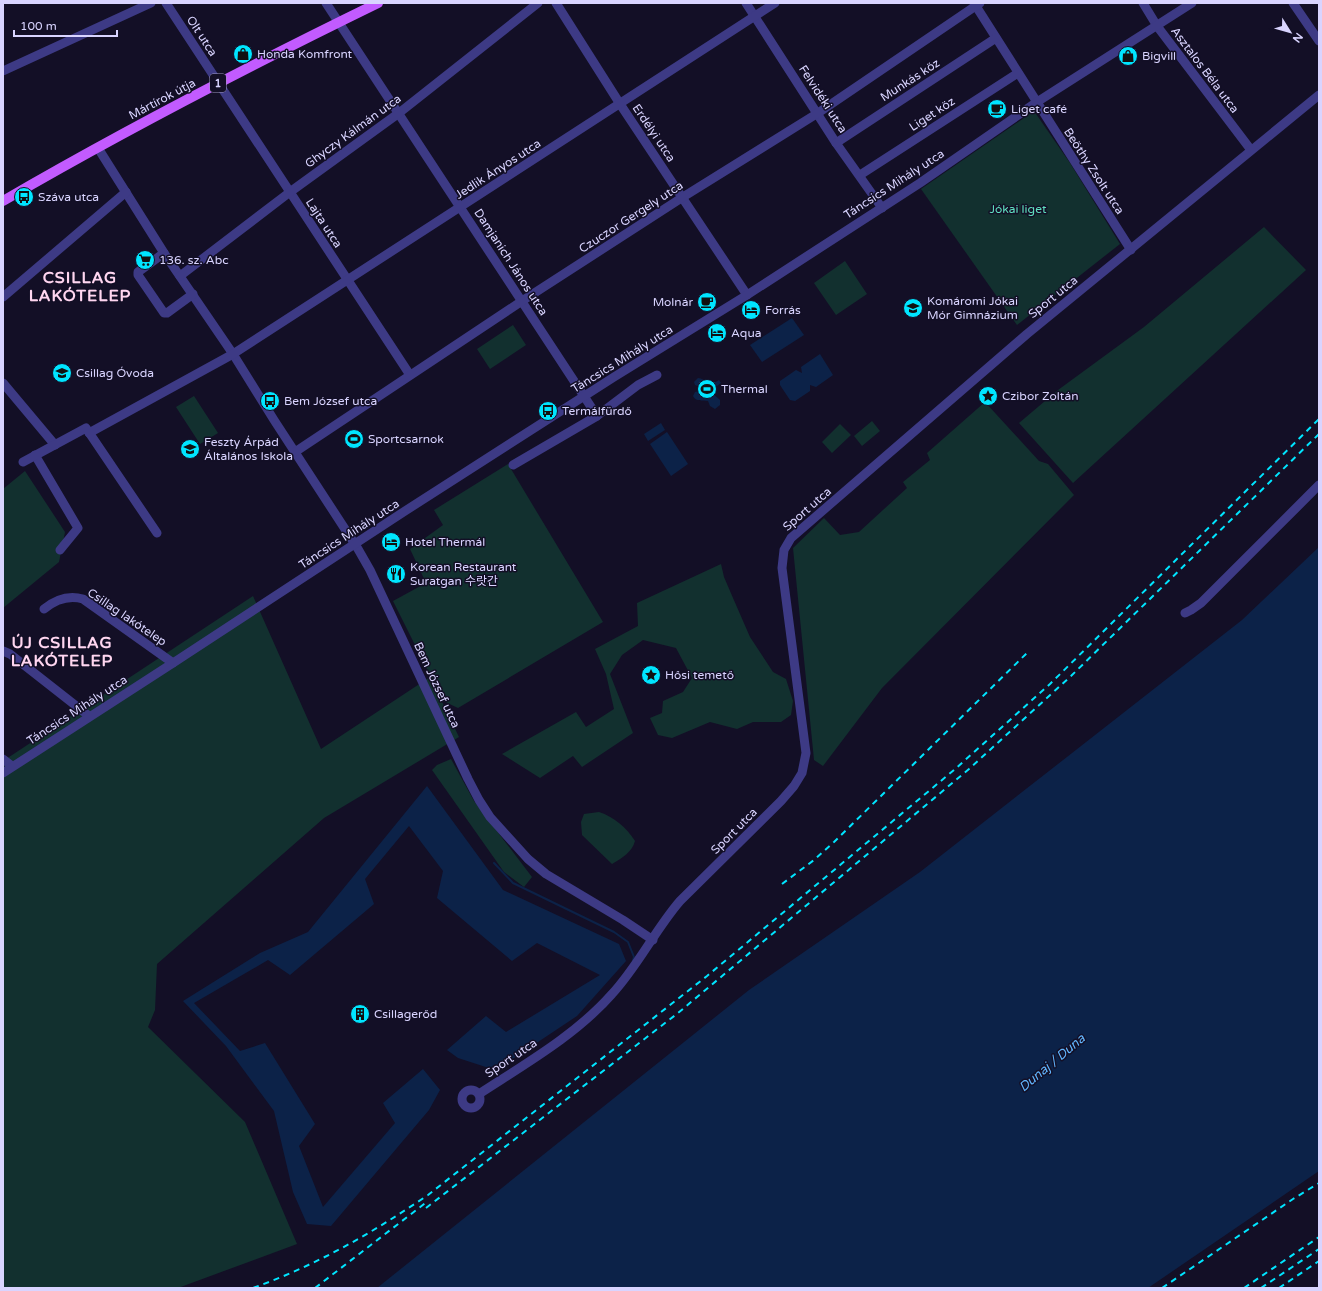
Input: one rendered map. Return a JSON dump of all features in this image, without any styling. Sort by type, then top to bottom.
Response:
[{"type":"main road","name":"Mártírok útja","points":[[3,201],[218,83],[378,3]]},
{"type":"street","points":[[3,71],[151,3]]},
{"type":"street","name":"Olt utca","points":[[166,3],[218,83]]},
{"type":"street","name":"Damjanich János utca","points":[[326,3],[400,113],[597,416]]},
{"type":"street","name":"Ghyczy Kálmán utca","points":[[180,276],[290,192],[400,113],[538,3]]},
{"type":"street","name":"Erdélyi utca","points":[[556,3],[620,104],[747,295]]},
{"type":"street","name":"Felvidéki utca","points":[[746,3],[836,143],[882,208]]},
{"type":"street","name":"Jedlik Ányos utca","points":[[233,354],[775,3]]},
{"type":"street","name":"Asztalos Béla utca","points":[[1143,3],[1157,26],[1252,150]]},
{"type":"street","name":"Táncsics Mihály utca","points":[[3,773],[89,716],[173,664],[405,511],[882,208],[1037,102],[1192,3]]},
{"type":"street","points":[[1293,3],[1319,41]]},
{"type":"street","name":"Beöthy Zsolt utca","points":[[977,4],[996,38],[1131,250]]},
{"type":"street","name":"Czuczor Gergely utca","points":[[295,452],[522,301],[683,197],[818,113],[977,4]]},
{"type":"street","name":"Munkás köz","points":[[836,143],[996,38]]},
{"type":"street","name":"Liget köz","points":[[860,175],[1018,73]]},
{"type":"street","name":"Lajta utca","points":[[218,83],[410,375]]},
{"type":"street","name":"Sport utca","points":[[479,1094],[519,1068],[578,1026],[612,996],[667,917],[680,901],[781,801],[794,786],[802,773],[806,753],[782,568],[784,550],[791,538],[1027,334],[1319,95]]},
{"type":"street","name":"Bem József utca","points":[[98,148],[164,253],[233,354],[370,570],[472,786],[490,817],[528,859],[546,874],[624,920],[652,940]]},
{"type":"street","points":[[3,297],[126,192]]},
{"type":"street","points":[[164,253],[138,272],[138,276],[164,313],[167,313],[193,294]]},
{"type":"street","points":[[89,433],[233,354]]},
{"type":"street","points":[[513,465],[597,416],[638,385],[656,375]]},
{"type":"street","points":[[3,383],[55,445]]},
{"type":"street","points":[[23,462],[86,428],[156,533]]},
{"type":"street","points":[[35,456],[78,528],[60,550]]},
{"type":"street","points":[[1185,613],[1201,603],[1319,485]]},
{"type":"street","name":"Csillag lakótelep","points":[[44,609],[52,603],[65,598],[77,597],[84,599],[173,664]]},
{"type":"street","points":[[3,650],[89,716]]},
{"type":"street","points":[[3,759],[12,766]]},
{"type":"green space","name":"Jókai liget","points":[[1034,111],[1070,163],[1120,244],[1017,325],[921,189]]},
{"type":"green space","points":[[1264,227],[1306,270],[1073,483],[1019,423],[1058,390],[1144,327]]},
{"type":"green space","points":[[845,261],[867,294],[836,315],[814,283]]},
{"type":"green space","points":[[513,325],[526,345],[490,369],[477,349]]},
{"type":"green space","points":[[194,396],[218,433],[200,444],[176,407]]},
{"type":"green space","points":[[985,402],[1039,461],[1048,464],[1074,495],[882,688],[823,766],[814,760],[793,548],[824,518],[840,535],[859,532],[907,488],[903,482],[930,460],[927,453]]},
{"type":"green space","points":[[872,421],[880,431],[862,446],[854,436]]},
{"type":"green space","points":[[840,424],[851,435],[832,453],[822,442]]},
{"type":"green space","points":[[508,464],[603,622],[458,708],[443,701],[393,601],[426,583],[410,549],[443,525],[434,510]]},
{"type":"green space","points":[[25,471],[65,532],[59,562],[3,608],[3,489]]},
{"type":"green space","points":[[721,564],[724,577],[750,637],[773,672],[786,679],[793,701],[791,715],[781,722],[753,722],[737,729],[710,722],[672,738],[658,735],[650,718],[662,713],[663,701],[683,692],[692,678],[676,648],[643,640],[622,655],[610,674],[633,733],[582,767],[573,756],[540,778],[502,754],[576,712],[586,727],[614,709],[606,674],[595,649],[638,626],[637,603]]},
{"type":"green space","points":[[253,596],[321,749],[430,677],[459,737],[324,818],[157,964],[155,1010],[148,1027],[245,1122],[297,1244],[178,1288],[3,1288],[3,761]]},
{"type":"green space","points":[[451,759],[474,801],[532,877],[524,887],[504,872],[432,770],[437,765]]},
{"type":"green space","points":[[599,812],[619,823],[628,831],[635,841],[629,852],[612,864],[582,835],[581,822],[584,814]]},
{"type":"water","points":[[792,318],[804,335],[762,362],[750,345]]},
{"type":"water","points":[[820,354],[833,375],[816,387],[810,385],[810,391],[795,401],[790,400],[780,385],[780,381],[796,370],[802,373],[801,367]]},
{"type":"water","points":[[698,378],[710,383],[719,380],[721,383],[711,392],[720,400],[720,405],[715,409],[710,406],[708,401],[697,400],[694,398],[693,396],[695,392],[702,390],[702,388],[695,385],[694,382]]},
{"type":"water","points":[[661,423],[665,430],[648,441],[644,434]]},
{"type":"water","points":[[667,432],[688,464],[671,476],[650,444]]},
{"type":"water","name":"Dunaj / Duna","points":[[1319,547],[1319,1171],[1148,1288],[377,1288],[749,990],[920,872],[1242,620]]},
{"type":"water","points":[[427,786],[503,890],[619,944],[626,961],[577,1016],[505,1064],[492,1069],[458,1058],[447,1050],[486,1016],[506,1032],[600,975],[537,943],[512,961],[437,898],[443,871],[409,826],[365,879],[374,904],[290,975],[268,960],[194,1003],[240,1051],[265,1043],[315,1124],[299,1146],[323,1207],[395,1123],[383,1103],[423,1069],[440,1090],[429,1110],[331,1226],[307,1224],[293,1192],[274,1111],[226,1046],[183,1001],[260,953],[308,932]]},
{"type":"waterway","points":[[494,863],[513,883],[614,932],[628,942],[634,957],[633,960]]},
{"type":"railway","points":[[253,1288],[277,1279],[344,1247],[428,1195],[707,976],[954,770],[1050,684],[1319,419]]},
{"type":"railway","points":[[426,1208],[678,1013],[969,769],[1071,676],[1319,434]]},
{"type":"railway","points":[[782,884],[814,860],[834,842],[1029,651]]},
{"type":"railway","points":[[1162,1288],[1319,1183]]},
{"type":"railway","points":[[315,1288],[428,1201]]},
{"type":"railway","points":[[1244,1288],[1319,1237]]},
{"type":"railway","points":[[1261,1288],[1319,1249]]},
{"type":"railway","points":[[1279,1288],[1319,1261]]},
{"type":"place","name":"Honda Komfront","points":[[243,54]]},
{"type":"place","name":"Bigvill","points":[[1128,56]]},
{"type":"place","name":"Liget café","points":[[997,109]]},
{"type":"place","name":"Száva utca","points":[[24,197]]},
{"type":"place","name":"136. sz. Abc","points":[[145,260]]},
{"type":"place","name":"Molnár","points":[[707,302]]},
{"type":"place","name":"Komáromi Jókai Mór Gimnázium","points":[[913,308]]},
{"type":"place","name":"Forrás","points":[[751,310]]},
{"type":"place","name":"Aqua","points":[[717,333]]},
{"type":"place","name":"Csillag Óvoda","points":[[62,373]]},
{"type":"place","name":"Thermal","points":[[707,389]]},
{"type":"place","name":"Czibor Zoltán","points":[[988,396]]},
{"type":"place","name":"Bem József utca","points":[[270,401]]},
{"type":"place","name":"Termálfürdő","points":[[548,411]]},
{"type":"place","name":"Sportcsarnok","points":[[354,439]]},
{"type":"place","name":"Feszty Árpád Általános Iskola","points":[[190,449]]},
{"type":"place","name":"Hotel Thermál","points":[[391,542]]},
{"type":"place","name":"Korean Restaurant Suratgan 수랏간","points":[[396,574]]},
{"type":"place","name":"Hősi temető","points":[[651,675]]},
{"type":"place","name":"Csillagerőd","points":[[360,1014]]},
{"type":"district","name":"CSILLAG LAKÓTELEP","points":[[80,287]]},
{"type":"district","name":"ÚJ CSILLAG LAKÓTELEP","points":[[62,652]]}]
